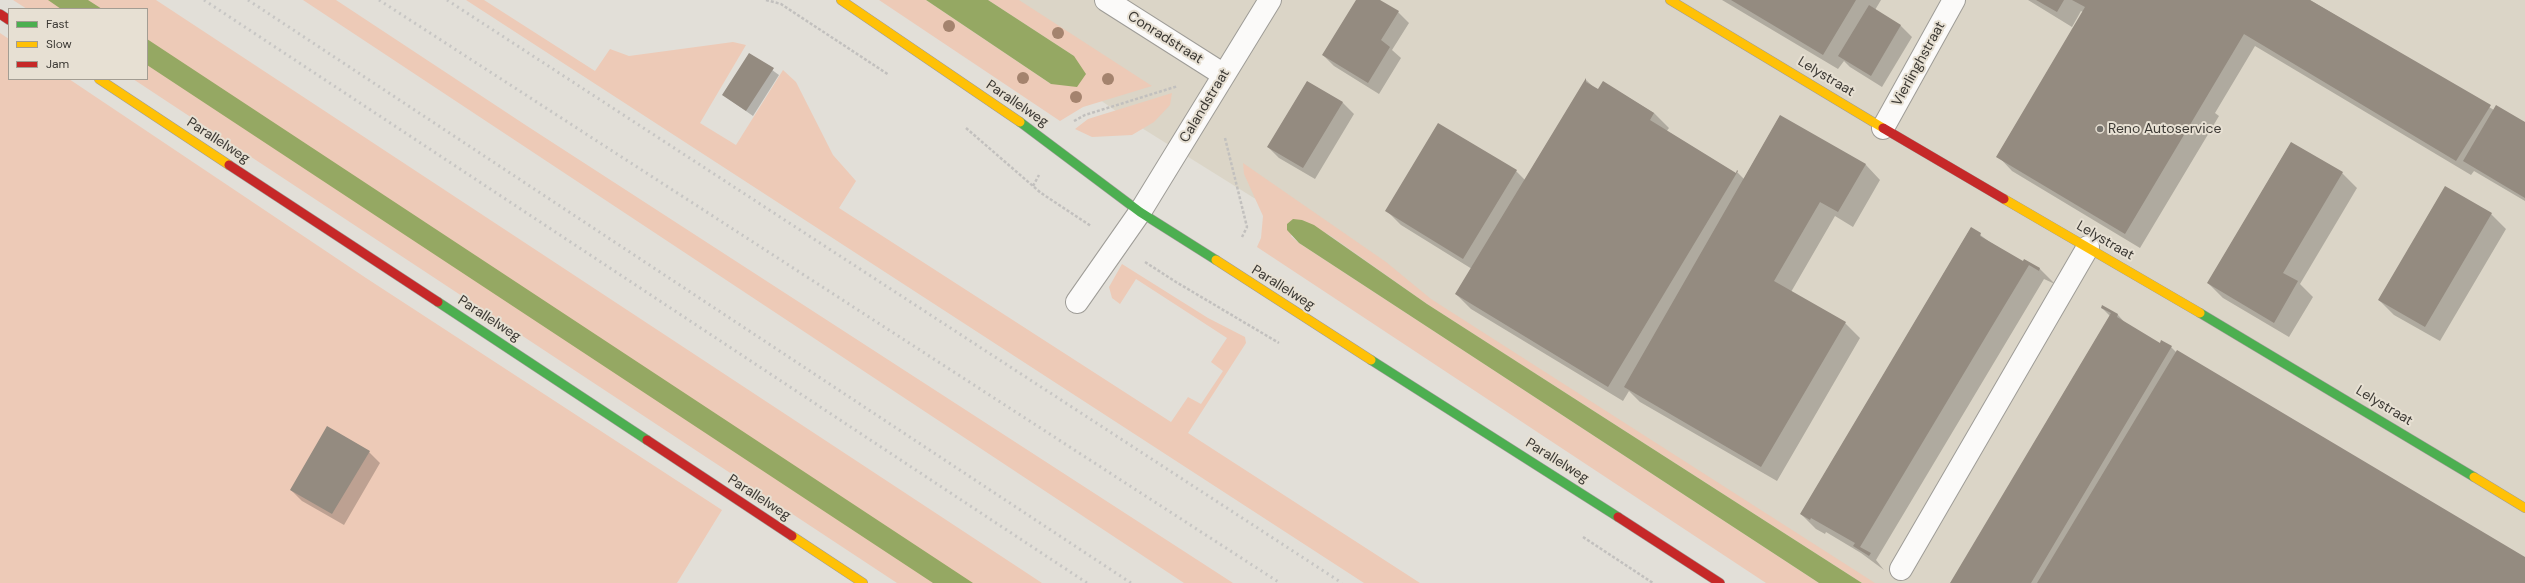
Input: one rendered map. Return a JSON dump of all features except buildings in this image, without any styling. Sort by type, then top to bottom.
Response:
[{"type":"street","name":"Parallelweg","points":[[841,0],[1054,146],[1140,212],[1720,583]]},
{"type":"street","name":"Conradstraat","points":[[1106,0],[1224,75]]},
{"type":"street","name":"Calandstraat","points":[[1077,302],[1140,212],[1270,0]]},
{"type":"street","name":"Lelystraat","points":[[1670,0],[1883,128],[2302,372],[2525,508]]},
{"type":"street","name":"Vierlinghstraat","points":[[1883,128],[1954,0]]},
{"type":"street","name":"Parallelweg","points":[[101,80],[863,583]]},
{"type":"street","points":[[1901,569],[2088,247]]},
{"type":"path","points":[[1033,186],[1054,146],[1075,120],[1085,115],[1173,88],[1224,75]]},
{"type":"path","points":[[1207,301],[1226,268],[1247,226],[1225,134]]},
{"type":"shaded area","points":[[13,0],[156,0],[1042,583],[897,583],[135,80],[148,80],[148,8],[25,8]]},
{"type":"shaded area","points":[[48,0],[88,0],[100,8],[60,8]]},
{"type":"shaded area","points":[[303,0],[336,0],[527,126],[1233,583],[1184,583]]},
{"type":"shaded area","points":[[466,0],[484,0],[595,71],[610,49],[629,56],[733,42],[746,45],[700,123],[736,145],[783,70],[796,82],[833,155],[856,181],[839,208],[1171,422],[1188,397],[1201,404],[1223,371],[1211,362],[1227,338],[1136,279],[1120,304],[1112,298],[1109,287],[1122,264],[1208,318],[1245,337],[1246,343],[1188,433],[1420,583],[1364,583]]},
{"type":"shaded area","points":[[879,0],[926,0],[1051,84],[1074,56],[988,0],[1019,0],[1152,86],[1083,107],[1060,121]]},
{"type":"shaded area","points":[[926,0],[988,0],[1074,56],[1086,74],[1077,87],[1051,84]]},
{"type":"shaded area","points":[[956,0],[2525,0],[2525,583],[1871,583],[1129,120]]},
{"type":"shaded area","points":[[0,33],[8,38],[8,80],[70,80],[366,278],[722,510],[677,583],[0,583]]},
{"type":"shaded area","points":[[148,40],[973,583],[933,583],[148,66]]},
{"type":"shaded area","points":[[1172,93],[1170,105],[1154,122],[1132,135],[1092,137],[1075,129],[1088,119]]},
{"type":"shaded area","points":[[1243,163],[1386,262],[1431,299],[1875,583],[1862,583],[1427,304],[1331,236],[1302,220],[1291,236],[1299,243],[1819,583],[1766,583],[1257,247],[1261,238],[1263,216],[1244,174]]},
{"type":"shaded area","points":[[1293,219],[1302,220],[1314,225],[1427,304],[1862,583],[1819,583],[1299,243],[1287,230],[1287,224]]},
{"type":"railway","points":[[204,0],[1087,583]]},
{"type":"railway","points":[[248,0],[1131,583]]},
{"type":"railway","points":[[379,0],[1280,583]]},
{"type":"railway","points":[[447,0],[1342,583]]},
{"type":"traffic: fast","points":[[1020,122],[1140,212],[1216,260]]},
{"type":"traffic: fast","points":[[438,302],[647,440]]},
{"type":"traffic: fast","points":[[2200,313],[2474,477]]},
{"type":"traffic: fast","points":[[1371,360],[1618,517]]},
{"type":"traffic: slow","points":[[841,0],[1020,122]]},
{"type":"traffic: slow","points":[[1670,0],[1883,128]]},
{"type":"traffic: slow","points":[[101,80],[229,165]]},
{"type":"traffic: slow","points":[[2004,199],[2200,313]]},
{"type":"traffic: slow","points":[[1216,260],[1371,360]]},
{"type":"traffic: slow","points":[[2474,477],[2525,508]]},
{"type":"traffic: slow","points":[[792,536],[863,583]]},
{"type":"traffic: jam","points":[[0,14],[8,19]]},
{"type":"traffic: jam","points":[[1883,128],[2004,199]]},
{"type":"traffic: jam","points":[[229,165],[438,302]]},
{"type":"traffic: jam","points":[[647,440],[792,536]]},
{"type":"traffic: jam","points":[[1618,517],[1720,583]]},
{"type":"place","name":"Reno Autoservice","points":[[2100,129]]}]
